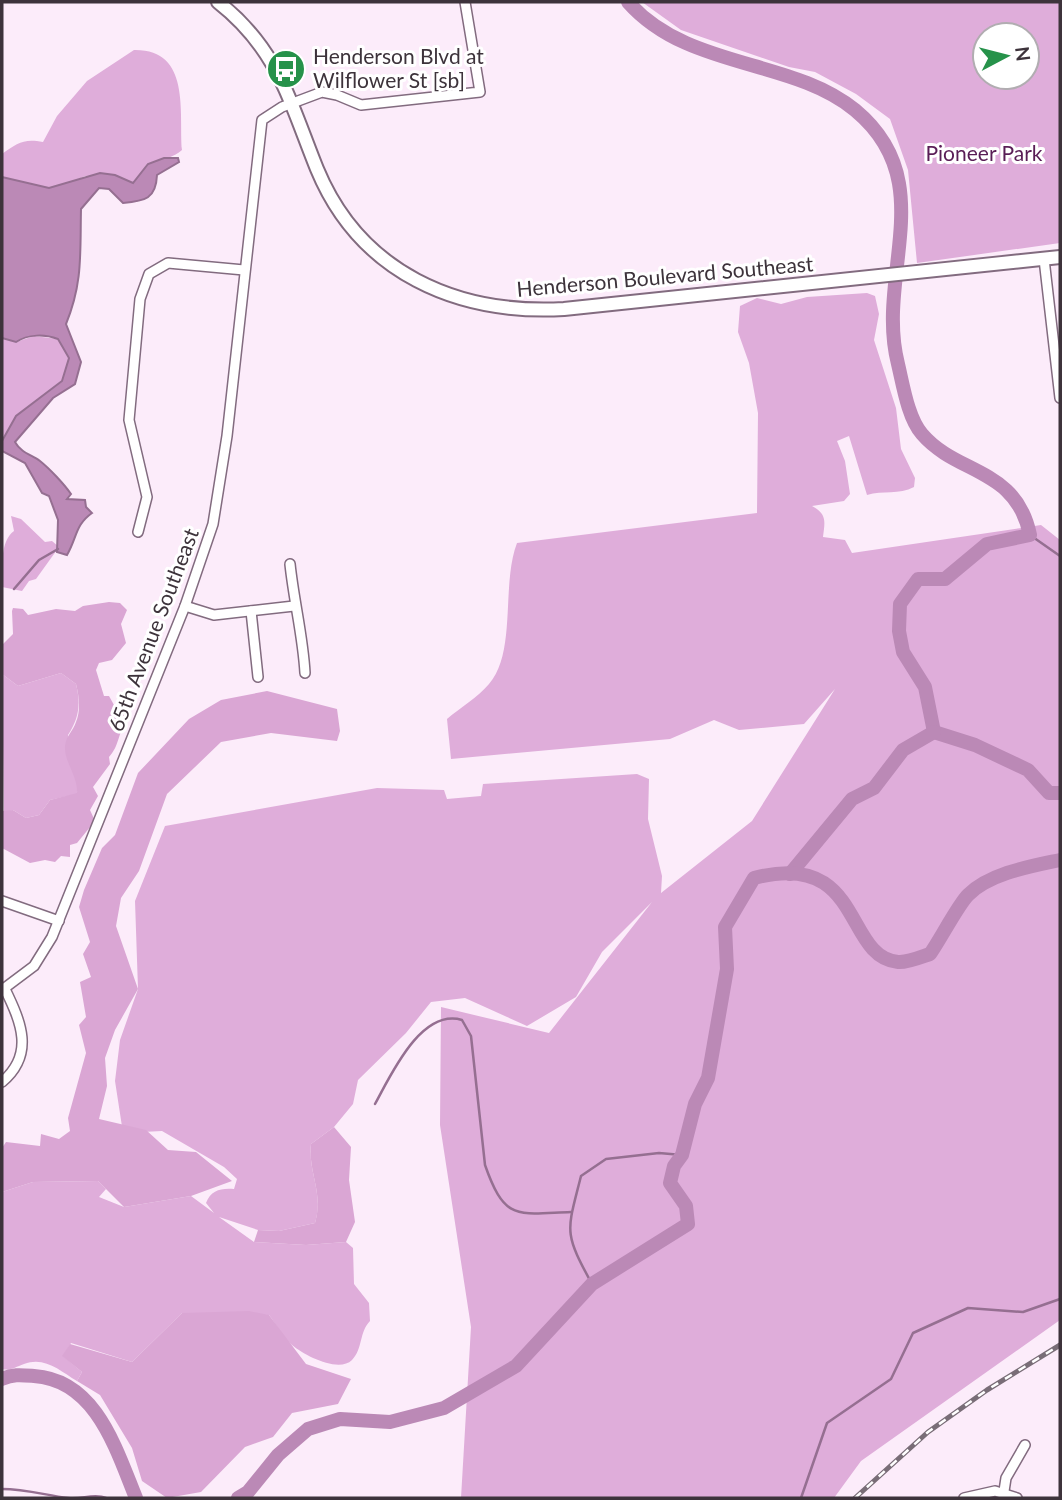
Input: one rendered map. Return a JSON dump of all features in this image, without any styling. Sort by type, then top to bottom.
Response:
[{"type":"street","name":"Henderson Boulevard Southeast","points":[[218,2],[257,40],[275,66],[293,102],[325,186],[353,228],[401,271],[460,300],[510,310],[552,310],[1060,257]]},
{"type":"street","name":"65th Avenue Southeast","points":[[3,989],[27,974],[42,956],[59,921],[185,606],[210,535],[217,503],[259,127],[267,116],[293,102],[322,92],[337,94],[361,105],[480,93],[465,2]]},
{"type":"street","points":[[1044,259],[1060,398]]},
{"type":"street","points":[[138,532],[147,497],[129,420],[143,285],[153,270],[168,263],[244,270]]},
{"type":"street","points":[[290,564],[297,625],[302,634],[305,673]]},
{"type":"street","points":[[185,606],[214,615],[294,606]]},
{"type":"street","points":[[251,611],[258,677]]},
{"type":"street","points":[[2,901],[59,921]]},
{"type":"street","points":[[2,1083],[18,1064],[23,1039],[21,1023],[3,989]]},
{"type":"street","points":[[1004,1492],[1006,1478],[1025,1445]]},
{"type":"street","points":[[964,1498],[1004,1492],[1017,1498]]},
{"type":"green space","name":"Pioneer Park","points":[[642,2],[1060,2],[1060,243],[917,263],[908,170],[890,119],[856,94],[815,72],[789,67],[681,30]]},
{"type":"green space","points":[[134,50],[152,52],[165,60],[173,71],[181,101],[182,150],[146,168],[133,183],[115,175],[85,176],[68,184],[49,188],[2,177],[2,154],[21,142],[43,142],[57,116],[87,81]]},
{"type":"green space","points":[[867,293],[875,296],[879,314],[874,340],[896,408],[901,449],[915,478],[914,487],[867,495],[849,436],[837,441],[845,461],[850,494],[844,501],[812,506],[824,518],[823,537],[845,540],[852,553],[1041,525],[1060,540],[1060,1320],[861,1461],[834,1498],[461,1498],[471,1327],[440,1125],[441,1007],[549,1033],[652,902],[602,952],[576,997],[527,1026],[465,998],[431,1002],[406,1033],[358,1080],[353,1104],[334,1127],[311,1144],[318,1202],[315,1223],[279,1231],[258,1230],[219,1217],[254,1242],[306,1245],[346,1242],[353,1248],[354,1284],[369,1303],[370,1321],[352,1360],[346,1364],[331,1364],[305,1354],[289,1342],[269,1315],[182,1313],[132,1362],[71,1343],[63,1356],[82,1372],[77,1381],[46,1363],[32,1362],[2,1369],[2,1192],[33,1182],[98,1181],[106,1189],[99,1197],[124,1207],[191,1196],[214,1213],[206,1203],[211,1195],[221,1190],[234,1189],[237,1179],[224,1167],[162,1131],[123,1133],[115,1081],[120,1040],[138,989],[135,901],[165,826],[377,788],[444,790],[447,799],[481,796],[483,784],[637,774],[649,779],[648,819],[662,876],[661,893],[752,821],[835,689],[804,724],[739,730],[714,720],[670,739],[451,759],[447,719],[485,689],[498,670],[506,636],[512,560],[517,543],[757,513],[758,413],[749,363],[738,332],[740,306],[757,298],[781,304],[807,297]]},
{"type":"green space","points":[[34,336],[58,339],[69,358],[62,381],[16,416],[2,441],[2,338],[16,342]]},
{"type":"green space","points":[[11,516],[21,519],[45,542],[52,541],[59,547],[36,579],[29,581],[22,591],[2,587],[4,548],[9,535],[14,531]]},
{"type":"green space","points":[[61,673],[76,684],[78,691],[77,717],[68,735],[78,781],[77,794],[50,800],[39,815],[26,818],[13,810],[4,813],[2,674],[18,686]]},
{"type":"shaded area","points":[[164,158],[178,158],[179,162],[157,175],[152,194],[148,197],[123,203],[109,189],[99,188],[81,209],[78,281],[66,324],[81,362],[75,384],[53,398],[15,442],[61,481],[71,494],[67,499],[85,500],[86,507],[92,513],[79,527],[67,555],[57,552],[58,520],[49,496],[42,493],[25,463],[2,451],[2,441],[16,416],[62,381],[69,358],[58,339],[53,337],[31,336],[16,342],[2,338],[2,177],[49,188],[100,173],[115,175],[133,183],[148,164]]},
{"type":"shaded area","points":[[120,603],[127,610],[121,624],[126,643],[112,660],[99,663],[96,670],[104,696],[109,696],[114,705],[127,708],[127,721],[109,757],[110,764],[93,787],[98,796],[90,810],[95,821],[77,843],[70,845],[70,857],[61,856],[55,862],[45,860],[30,863],[2,848],[2,811],[13,810],[26,818],[39,815],[50,800],[77,793],[65,746],[78,717],[79,703],[76,684],[61,673],[18,686],[2,674],[2,645],[13,634],[12,611],[13,608],[23,609],[28,615],[56,609],[75,611],[83,606]]},
{"type":"shaded area","points":[[267,691],[337,709],[340,731],[337,741],[271,733],[221,742],[167,794],[139,871],[121,898],[116,926],[138,989],[115,1030],[105,1058],[107,1086],[99,1119],[146,1130],[168,1150],[196,1152],[232,1181],[191,1196],[124,1207],[98,1181],[33,1182],[2,1192],[2,1148],[6,1142],[40,1146],[41,1134],[59,1139],[70,1131],[68,1118],[86,1053],[79,1025],[86,1017],[80,982],[91,977],[83,954],[90,942],[79,907],[102,848],[115,835],[138,773],[189,719],[221,700]]},
{"type":"shaded area","points":[[334,1127],[351,1147],[349,1180],[355,1222],[346,1242],[306,1245],[254,1242],[258,1230],[279,1231],[315,1223],[318,1202],[311,1144]]},
{"type":"shaded area","points":[[249,1311],[269,1315],[306,1364],[351,1379],[338,1404],[292,1413],[273,1437],[245,1447],[201,1492],[167,1498],[142,1481],[132,1448],[100,1395],[77,1381],[82,1372],[62,1356],[70,1344],[132,1362],[182,1313]]},
{"type":"waterway","points":[[628,2],[652,24],[680,40],[830,93],[855,110],[881,138],[895,168],[901,199],[893,330],[898,364],[910,410],[917,427],[936,447],[984,474],[1012,496],[1023,513],[1030,535],[987,544],[945,579],[918,579],[900,604],[899,631],[903,652],[925,687],[934,732],[975,745],[1028,770],[1049,793],[1060,793]]},
{"type":"waterway","points":[[1030,535],[1060,556]]},
{"type":"waterway","points":[[14,589],[39,560],[58,549]]},
{"type":"waterway","points":[[790,874],[852,799],[874,788],[903,750],[934,732]]},
{"type":"waterway","points":[[238,1498],[248,1492],[278,1455],[308,1429],[340,1419],[390,1422],[444,1408],[516,1366],[592,1284],[688,1224],[686,1206],[670,1183],[674,1166],[682,1155],[695,1104],[708,1078],[727,969],[725,927],[754,878],[790,873],[815,878],[833,891],[847,907],[868,943],[881,956],[902,962],[930,954],[964,900],[977,887],[999,876],[1060,860]]},
{"type":"waterway","points":[[375,1104],[399,1062],[421,1034],[433,1024],[447,1019],[462,1020],[471,1036],[485,1165],[499,1197],[515,1211],[538,1214],[571,1212]]},
{"type":"waterway","points":[[592,1284],[576,1253],[570,1231],[581,1176],[606,1159],[659,1153],[682,1155]]},
{"type":"waterway","points":[[801,1498],[827,1423],[891,1379],[913,1333],[968,1308],[1023,1312],[1060,1299]]},
{"type":"waterway","points":[[2,1379],[21,1375],[55,1380],[88,1403],[111,1439],[136,1498]]},
{"type":"waterway","points":[[2,1489],[68,1498],[106,1498]]},
{"type":"railway","points":[[855,1498],[928,1432],[987,1390],[1060,1345]]},
{"type":"place","name":"Henderson Blvd at Wilflower St [sb]","points":[[286,69]]}]
